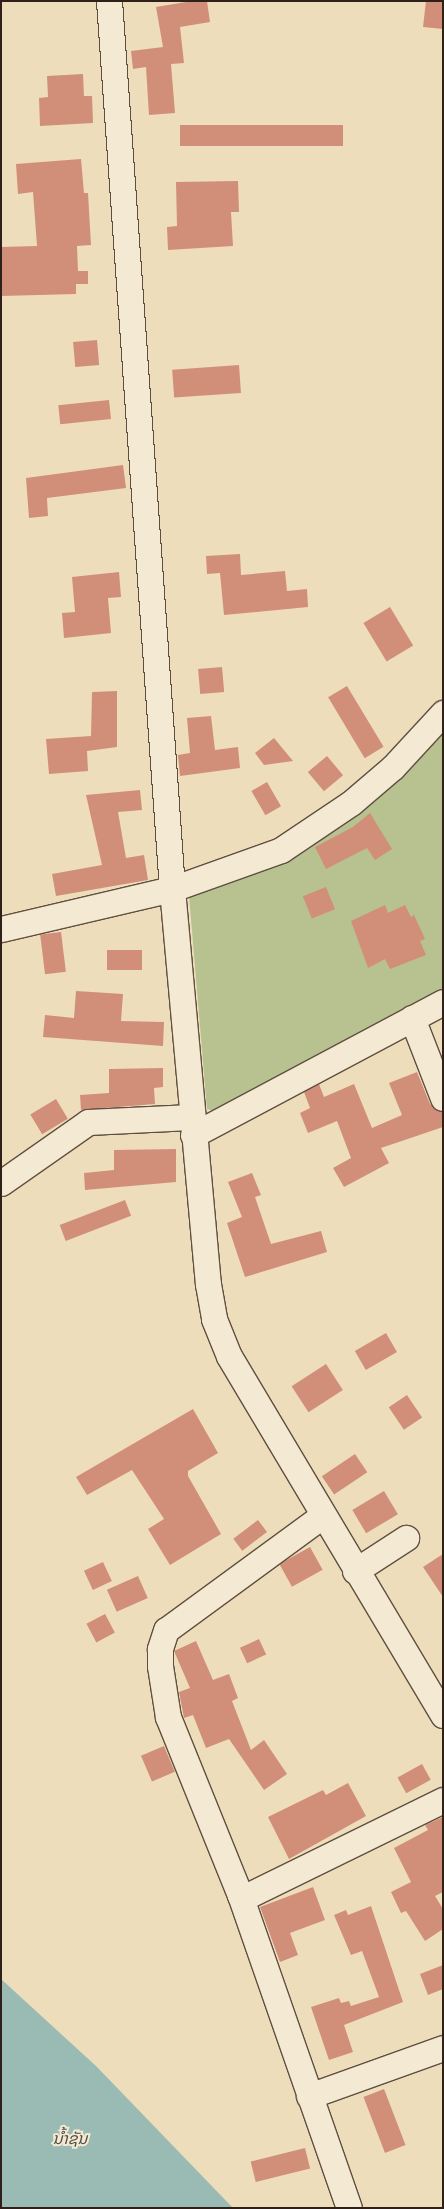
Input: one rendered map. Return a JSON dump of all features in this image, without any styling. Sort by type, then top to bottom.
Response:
[{"type":"street","points":[[109,1],[172,889],[192,1126],[214,1318],[228,1356],[355,1571],[443,1714]]},
{"type":"street","points":[[1,929],[172,889],[255,862],[312,832],[393,767],[443,713]]},
{"type":"street","points":[[1,1183],[71,1130],[88,1122],[192,1126],[443,1002]]},
{"type":"street","points":[[412,1018],[443,1098]]},
{"type":"street","points":[[322,1516],[166,1630],[160,1649],[168,1717],[240,1895],[308,2096],[349,2208]]},
{"type":"street","points":[[355,1571],[406,1538]]},
{"type":"street","points":[[240,1895],[249,1896],[443,1800]]},
{"type":"street","points":[[308,2096],[443,2048]]},
{"type":"green space","points":[[443,721],[443,993],[215,1111],[207,1109],[189,895],[304,846]]},
{"type":"water","name":"ນ້ຳຊັນ","points":[[1,1979],[96,2066],[233,2208],[1,2208]]},
{"type":"building","points":[[192,1],[207,1],[210,22],[180,27],[184,63],[171,64],[175,113],[149,115],[146,67],[133,69],[131,51],[163,47],[156,7]]},
{"type":"building","points":[[426,1],[443,1],[443,29],[423,27]]},
{"type":"building","points":[[83,74],[84,96],[92,96],[93,123],[40,126],[39,98],[48,97],[47,76]]},
{"type":"building","points":[[180,125],[343,125],[343,146],[180,146]]},
{"type":"building","points":[[81,159],[84,193],[88,193],[91,245],[77,246],[78,271],[88,271],[88,284],[76,284],[76,294],[1,296],[1,247],[37,246],[33,192],[18,194],[16,164]]},
{"type":"building","points":[[238,181],[239,212],[231,212],[233,246],[168,250],[167,227],[177,226],[176,182]]},
{"type":"building","points":[[97,340],[99,365],[75,367],[73,342]]},
{"type":"building","points":[[239,365],[241,393],[174,398],[172,370]]},
{"type":"building","points":[[109,400],[111,419],[60,424],[58,405]]},
{"type":"building","points":[[123,465],[126,488],[47,498],[48,516],[29,518],[26,478]]},
{"type":"building","points":[[240,554],[241,575],[285,571],[287,591],[307,589],[308,607],[224,615],[220,573],[207,574],[206,556]]},
{"type":"building","points":[[119,572],[121,597],[108,598],[111,633],[64,638],[62,613],[75,612],[72,577]]},
{"type":"building","points":[[390,607],[413,646],[387,662],[363,623]]},
{"type":"building","points":[[222,667],[224,692],[200,694],[198,669]]},
{"type":"building","points":[[347,686],[384,747],[365,758],[328,697]]},
{"type":"building","points":[[117,691],[117,747],[87,751],[88,771],[49,774],[46,739],[91,736],[92,692]]},
{"type":"building","points":[[211,716],[215,750],[238,747],[240,768],[180,776],[178,755],[190,753],[187,718]]},
{"type":"building","points":[[274,738],[293,761],[264,765],[255,753]]},
{"type":"building","points":[[327,756],[343,775],[324,791],[308,772]]},
{"type":"building","points":[[267,782],[281,806],[265,815],[251,791]]},
{"type":"building","points":[[140,790],[142,810],[118,812],[126,858],[144,855],[148,880],[56,896],[52,874],[102,865],[86,795]]},
{"type":"building","points":[[370,813],[392,849],[375,860],[367,848],[326,869],[315,847],[353,827]]},
{"type":"building","points":[[326,887],[335,909],[312,919],[303,896]]},
{"type":"building","points":[[385,905],[388,913],[405,905],[411,917],[414,915],[425,939],[420,941],[426,955],[390,969],[385,959],[368,968],[351,921]]},
{"type":"building","points":[[61,932],[66,972],[45,974],[40,935]]},
{"type":"building","points":[[107,950],[142,950],[142,970],[107,970]]},
{"type":"building","points":[[76,991],[123,994],[121,1021],[164,1022],[163,1046],[43,1037],[45,1015],[74,1018]]},
{"type":"building","points":[[163,1068],[163,1087],[154,1088],[155,1104],[81,1110],[80,1095],[109,1093],[109,1069]]},
{"type":"building","points":[[417,1072],[430,1104],[443,1112],[443,1127],[381,1148],[389,1163],[344,1187],[333,1168],[351,1158],[337,1121],[308,1133],[300,1113],[310,1108],[304,1092],[319,1084],[324,1097],[354,1084],[372,1128],[402,1115],[389,1083]]},
{"type":"building","points":[[56,1099],[68,1119],[42,1134],[30,1114]]},
{"type":"building","points":[[176,1149],[176,1182],[85,1190],[84,1173],[114,1170],[114,1150]]},
{"type":"building","points":[[252,1173],[261,1195],[255,1197],[271,1244],[321,1231],[327,1252],[245,1277],[227,1223],[242,1217],[228,1182]]},
{"type":"building","points":[[125,1200],[131,1216],[66,1241],[60,1225]]},
{"type":"building","points":[[386,1333],[397,1352],[366,1370],[355,1351]]},
{"type":"building","points":[[326,1364],[343,1390],[308,1412],[292,1386]]},
{"type":"building","points":[[407,1395],[422,1417],[404,1430],[389,1407]]},
{"type":"building","points":[[193,1409],[218,1453],[188,1471],[188,1476],[221,1534],[170,1565],[148,1529],[164,1519],[132,1470],[87,1495],[76,1477]]},
{"type":"building","points":[[355,1454],[367,1472],[334,1495],[322,1476]]},
{"type":"building","points":[[384,1491],[398,1514],[366,1533],[352,1510]]},
{"type":"building","points":[[258,1520],[267,1532],[242,1551],[233,1539]]},
{"type":"building","points":[[310,1547],[323,1570],[292,1587],[279,1564]]},
{"type":"building","points":[[443,1554],[443,1597],[423,1567]]},
{"type":"building","points":[[103,1562],[112,1581],[93,1590],[84,1571]]},
{"type":"building","points":[[138,1576],[148,1598],[117,1612],[107,1590]]},
{"type":"building","points":[[105,1614],[115,1633],[96,1642],[86,1624]]},
{"type":"building","points":[[259,1639],[266,1654],[247,1663],[240,1648]]},
{"type":"building","points":[[196,1641],[213,1680],[229,1674],[238,1698],[232,1701],[251,1750],[264,1740],[287,1774],[264,1790],[229,1739],[206,1748],[193,1715],[184,1718],[179,1692],[190,1688],[174,1651]]},
{"type":"building","points":[[164,1746],[175,1772],[152,1782],[141,1756]]},
{"type":"building","points":[[422,1764],[431,1780],[406,1793],[398,1778]]},
{"type":"building","points":[[348,1783],[366,1816],[289,1859],[268,1817],[323,1790],[326,1795]]},
{"type":"building","points":[[443,1817],[443,1892],[435,1896],[443,1909],[443,1929],[425,1941],[406,1911],[401,1913],[391,1892],[411,1882],[394,1848],[428,1830],[425,1825]]},
{"type":"building","points":[[313,1887],[325,1920],[290,1933],[298,1955],[280,1962],[260,1907]]},
{"type":"building","points":[[371,1906],[403,2002],[344,2025],[353,2052],[329,2060],[311,2007],[339,1998],[341,2003],[349,2001],[351,2006],[379,1997],[362,1951],[351,1955],[334,1915],[346,1910],[348,1915]]},
{"type":"building","points":[[443,1965],[443,1989],[428,1995],[420,1974]]},
{"type":"building","points":[[384,2089],[406,2145],[385,2153],[363,2097]]},
{"type":"building","points":[[305,2148],[310,2168],[256,2182],[251,2162]]}]
